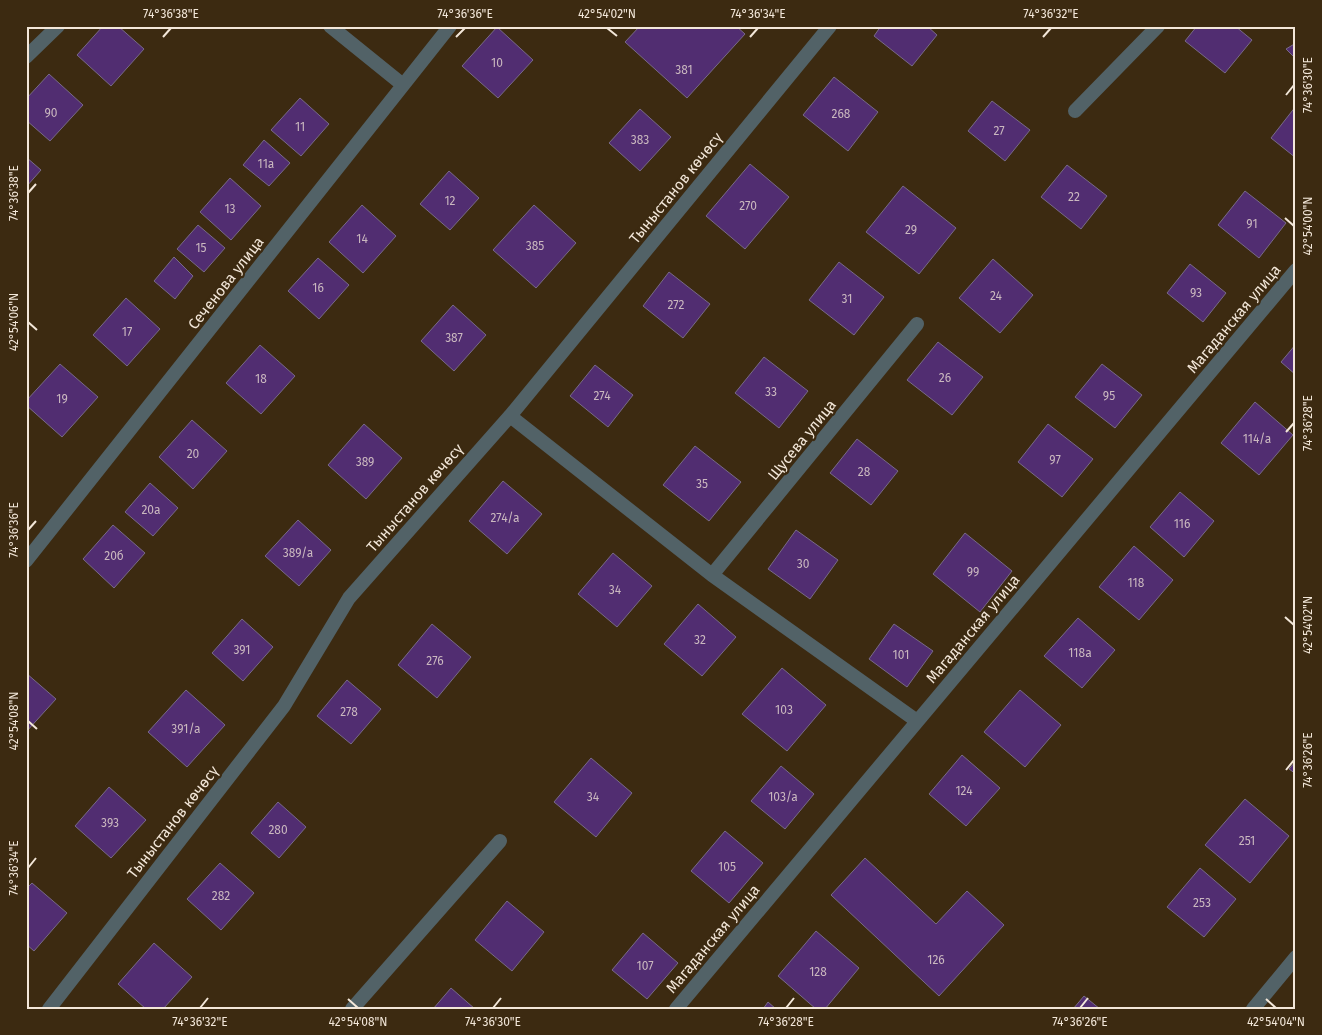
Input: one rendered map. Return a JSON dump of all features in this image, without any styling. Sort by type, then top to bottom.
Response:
[{"type":"street","points":[[26,57],[58,26]]},
{"type":"street","points":[[330,26],[403,85]]},
{"type":"street","name":"Сеченова улица","points":[[26,561],[450,26]]},
{"type":"street","name":"Тыныстанов көчөсү","points":[[49,1009],[284,706],[349,598],[510,416],[830,26]]},
{"type":"street","points":[[1075,111],[1158,26]]},
{"type":"street","name":"Магаданская улица","points":[[676,1009],[1296,270]]},
{"type":"street","name":"Щусева улица","points":[[712,576],[917,324]]},
{"type":"street","points":[[510,416],[712,576],[917,721]]},
{"type":"street","points":[[352,1009],[500,841]]},
{"type":"street","points":[[1253,1009],[1296,957]]},
{"type":"building","points":[[103,26],[118,26],[144,49],[111,86],[77,55]]},
{"type":"building","points":[[640,26],[736,26],[745,34],[687,98],[625,42]]},
{"type":"building","points":[[881,26],[927,26],[937,35],[912,66],[874,36]]},
{"type":"building","points":[[1197,26],[1235,26],[1252,40],[1225,73],[1185,41]]},
{"type":"building","points":[[497,27],[533,60],[498,98],[462,66]]},
{"type":"building","points":[[1296,43],[1296,59],[1286,49]]},
{"type":"building","points":[[49,74],[83,105],[50,141],[26,120],[26,99]]},
{"type":"building","points":[[834,77],[878,112],[848,151],[803,115]]},
{"type":"building","points":[[300,98],[329,124],[301,156],[271,130]]},
{"type":"building","points":[[992,101],[1030,130],[1005,161],[968,131]]},
{"type":"building","points":[[1296,106],[1296,158],[1271,138]]},
{"type":"building","points":[[640,109],[671,137],[640,171],[609,143]]},
{"type":"building","points":[[264,140],[290,163],[269,186],[243,165]]},
{"type":"building","points":[[26,157],[41,170],[26,187]]},
{"type":"building","points":[[750,164],[789,197],[745,249],[706,216]]},
{"type":"building","points":[[1067,165],[1107,196],[1081,229],[1041,197]]},
{"type":"building","points":[[449,171],[479,198],[450,230],[420,204]]},
{"type":"building","points":[[230,178],[261,206],[231,240],[200,212]]},
{"type":"building","points":[[903,186],[956,228],[919,274],[866,232]]},
{"type":"building","points":[[1245,191],[1286,223],[1259,258],[1218,225]]},
{"type":"building","points":[[362,205],[396,236],[363,273],[329,242]]},
{"type":"building","points":[[534,205],[576,243],[536,288],[493,250]]},
{"type":"building","points":[[198,225],[225,248],[204,272],[177,249]]},
{"type":"building","points":[[174,257],[193,276],[175,299],[154,281]]},
{"type":"building","points":[[318,258],[349,285],[319,319],[288,291]]},
{"type":"building","points":[[993,259],[1033,295],[1000,333],[959,298]]},
{"type":"building","points":[[839,262],[884,297],[854,335],[809,300]]},
{"type":"building","points":[[1190,264],[1226,293],[1203,322],[1167,293]]},
{"type":"building","points":[[669,272],[710,304],[683,338],[643,306]]},
{"type":"building","points":[[126,298],[160,329],[127,366],[93,335]]},
{"type":"building","points":[[453,305],[486,335],[454,371],[421,341]]},
{"type":"building","points":[[938,342],[983,377],[952,415],[907,380]]},
{"type":"building","points":[[1296,344],[1296,375],[1281,362]]},
{"type":"building","points":[[260,345],[295,376],[261,414],[226,383]]},
{"type":"building","points":[[764,357],[808,391],[779,428],[735,393]]},
{"type":"building","points":[[60,364],[98,397],[62,437],[26,405],[26,401]]},
{"type":"building","points":[[1102,364],[1142,395],[1115,428],[1075,397]]},
{"type":"building","points":[[595,365],[633,395],[608,427],[570,396]]},
{"type":"building","points":[[1255,402],[1293,435],[1259,475],[1221,443]]},
{"type":"building","points":[[192,420],[227,451],[193,489],[159,457]]},
{"type":"building","points":[[364,424],[402,458],[366,499],[328,465]]},
{"type":"building","points":[[1048,424],[1093,459],[1062,497],[1018,462]]},
{"type":"building","points":[[857,439],[898,471],[871,505],[830,473]]},
{"type":"building","points":[[695,446],[741,482],[709,521],[663,485]]},
{"type":"building","points":[[503,481],[542,514],[507,554],[469,521]]},
{"type":"building","points":[[150,483],[178,508],[153,536],[125,512]]},
{"type":"building","points":[[1180,492],[1214,521],[1184,557],[1150,527]]},
{"type":"building","points":[[298,520],[331,550],[299,586],[265,556]]},
{"type":"building","points":[[113,525],[145,553],[114,588],[83,559]]},
{"type":"building","points":[[796,530],[838,560],[810,599],[768,569]]},
{"type":"building","points":[[965,533],[1012,571],[980,612],[933,574]]},
{"type":"building","points":[[1134,546],[1173,580],[1139,620],[1099,587]]},
{"type":"building","points":[[613,553],[652,586],[617,627],[578,594]]},
{"type":"building","points":[[698,604],[736,637],[702,676],[664,644]]},
{"type":"building","points":[[1078,618],[1115,650],[1082,688],[1044,656]]},
{"type":"building","points":[[242,619],[273,647],[243,681],[212,653]]},
{"type":"building","points":[[432,624],[471,657],[437,698],[398,665]]},
{"type":"building","points":[[894,624],[933,651],[907,687],[869,659]]},
{"type":"building","points":[[782,668],[826,705],[787,751],[742,714]]},
{"type":"building","points":[[26,673],[56,699],[26,732]]},
{"type":"building","points":[[347,680],[381,709],[351,744],[317,716]]},
{"type":"building","points":[[186,690],[225,725],[187,767],[148,732]]},
{"type":"building","points":[[1020,690],[1061,725],[1025,767],[984,732]]},
{"type":"building","points":[[962,755],[1000,788],[966,826],[929,794]]},
{"type":"building","points":[[591,758],[632,793],[596,837],[554,802]]},
{"type":"building","points":[[1296,761],[1296,774],[1289,769]]},
{"type":"building","points":[[781,766],[814,794],[785,829],[751,801]]},
{"type":"building","points":[[109,787],[146,820],[111,858],[75,826]]},
{"type":"building","points":[[1245,799],[1289,836],[1250,883],[1205,845]]},
{"type":"building","points":[[278,802],[306,827],[279,858],[251,833]]},
{"type":"building","points":[[725,831],[763,863],[729,903],[691,871]]},
{"type":"building","points":[[865,858],[936,924],[967,891],[1004,925],[939,996],[831,895]]},
{"type":"building","points":[[220,863],[254,893],[221,930],[187,899]]},
{"type":"building","points":[[1200,868],[1236,899],[1204,937],[1167,907]]},
{"type":"building","points":[[32,883],[67,913],[34,951],[26,944],[26,889]]},
{"type":"building","points":[[507,901],[544,932],[512,971],[475,940]]},
{"type":"building","points":[[816,931],[859,968],[825,1009],[816,1009],[778,976]]},
{"type":"building","points":[[643,933],[678,963],[647,999],[612,970]]},
{"type":"building","points":[[154,943],[192,977],[163,1009],[146,1009],[118,984]]},
{"type":"building","points":[[451,988],[475,1009],[433,1009]]},
{"type":"building","points":[[1084,996],[1100,1009],[1073,1009]]},
{"type":"building","points":[[768,1002],[776,1009],[763,1009]]}]
